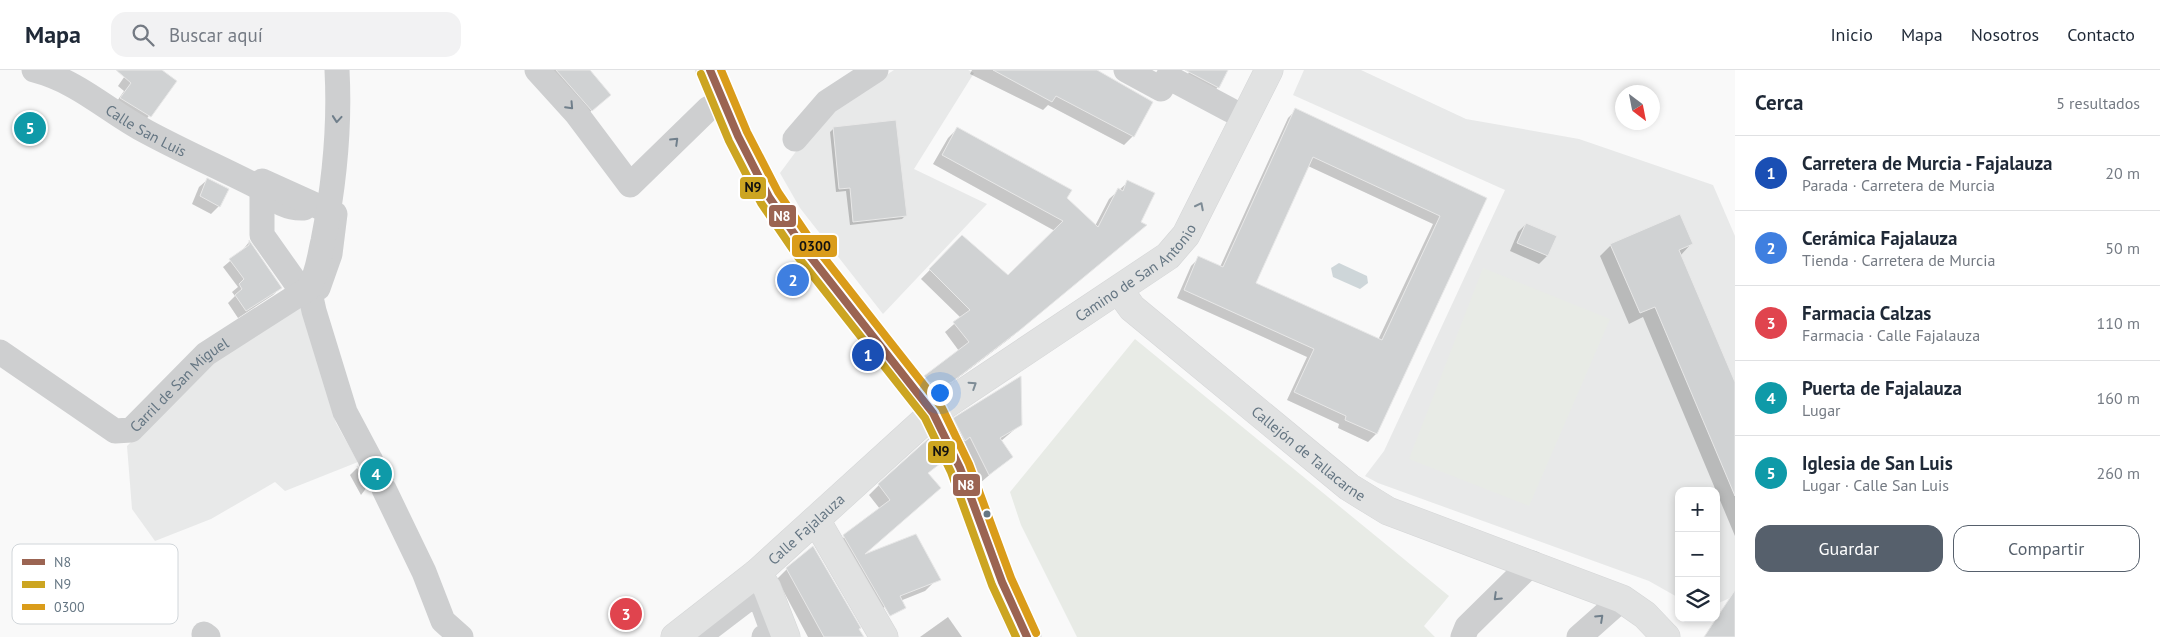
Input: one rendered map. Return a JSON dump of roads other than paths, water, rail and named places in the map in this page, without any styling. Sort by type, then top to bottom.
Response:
[{"type":"main road","points":[[710,70],[753,168],[786,222],[933,413],[960,464],[1003,584],[1027,637]]},
{"type":"main road","name":"Camino de San Antonio","points":[[933,413],[1120,290],[1168,256],[1186,235],[1269,70]]},
{"type":"main road","name":"Callejón de Tallacarne","points":[[1120,290],[1132,308],[1349,487],[1388,511],[1622,598],[1645,615],[1666,637]]},
{"type":"main road","name":"Calle Fajalauza","points":[[675,637],[756,573],[933,413]]},
{"type":"main road","points":[[816,520],[884,637]]},
{"type":"main road","points":[[756,573],[767,588],[776,630]]},
{"type":"street","name":"Calle San Luis","points":[[34,70],[57,76],[84,90],[146,132],[260,188],[269,197],[293,209],[304,208],[328,215]]},
{"type":"street","points":[[337,70],[339,100],[328,215],[262,181],[260,188],[262,235],[296,283],[309,288],[314,312],[345,412],[370,459]]},
{"type":"street","points":[[537,70],[576,113],[630,185],[709,108],[724,102]]},
{"type":"street","points":[[795,139],[827,102],[876,70]]},
{"type":"street","points":[[1138,73],[1161,89],[1168,77],[1230,110]]},
{"type":"street","name":"Carril de San Miguel","points":[[0,352],[115,431],[131,430],[206,354],[309,288],[318,288],[330,254],[335,214],[328,215]]},
{"type":"street","points":[[384,489],[424,572],[443,621],[460,637]]},
{"type":"street","points":[[1463,637],[1467,626],[1532,563]]},
{"type":"street","points":[[698,637],[749,598],[762,602],[774,635],[776,630]]},
{"type":"street","points":[[1579,637],[1622,598]]},
{"type":"tunnel","points":[[370,459],[384,489]]},
{"type":"place","name":"Iglesia de San Luis","points":[[30,128]]},
{"type":"place","name":"Cerámica Fajalauza","points":[[793,280]]},
{"type":"place","name":"Carretera de Murcia - Fajalauza","points":[[868,355]]},
{"type":"place","name":"Puerta de Fajalauza","points":[[376,474]]},
{"type":"place","name":"Farmacia Calzas","points":[[626,614]]}]
